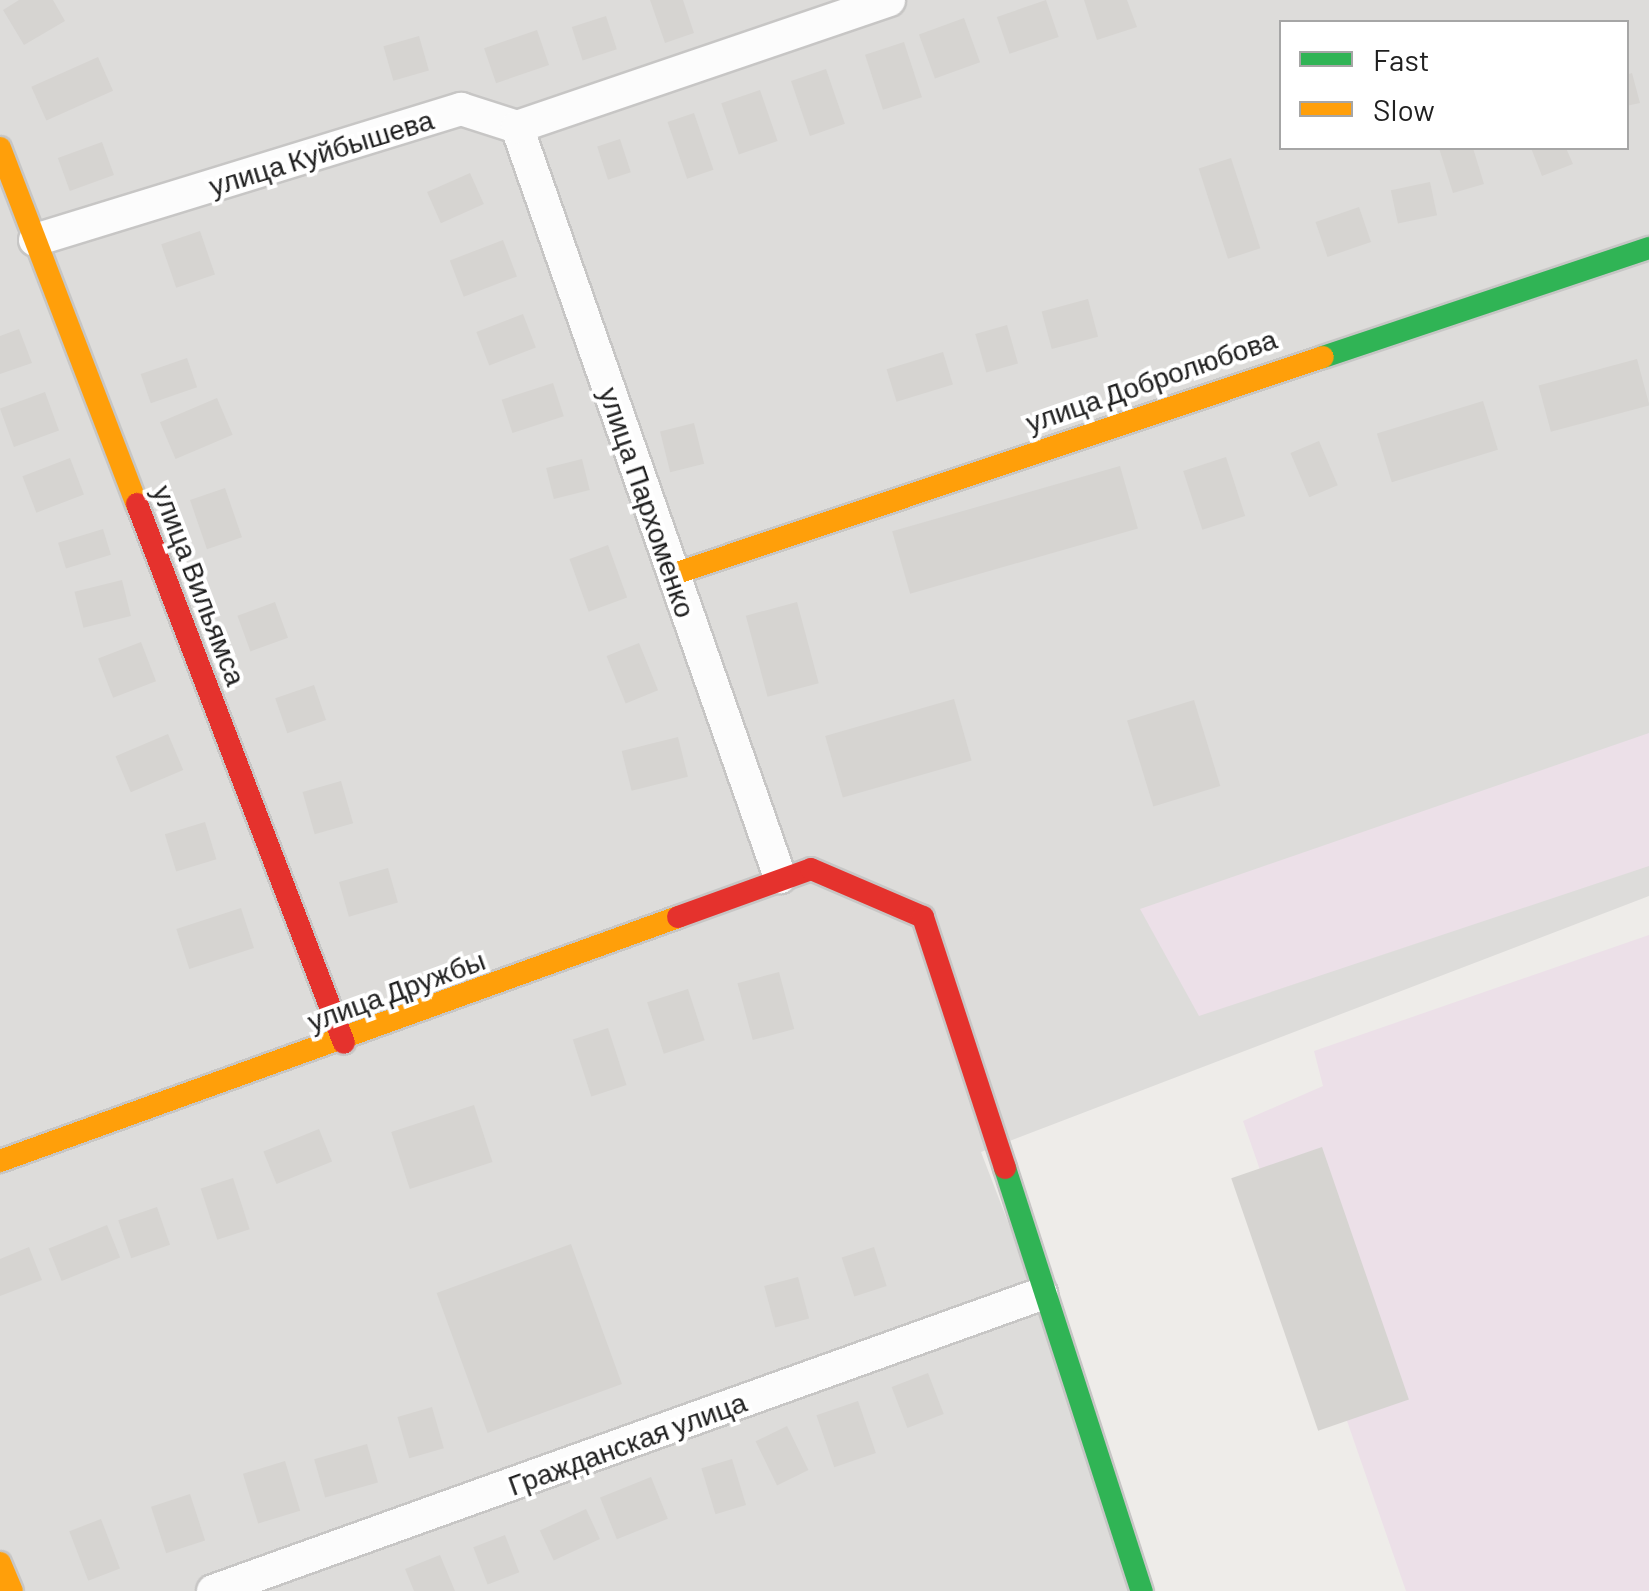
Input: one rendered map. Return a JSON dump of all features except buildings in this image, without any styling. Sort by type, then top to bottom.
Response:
[{"type":"street","points":[[517,127],[889,0]]},
{"type":"street","name":"улица Куйбышева","points":[[35,240],[461,109],[517,127]]},
{"type":"street","name":"улица Пархоменко","points":[[517,127],[674,574],[795,873]]},
{"type":"street","name":"улица Вильямса","points":[[0,148],[344,1043]]},
{"type":"street","name":"улица Добролюбова","points":[[674,574],[1649,248]]},
{"type":"street","points":[[795,873],[923,917],[1041,1294],[1142,1591]]},
{"type":"street","name":"улица Дружбы","points":[[0,1161],[344,1043],[795,873]]},
{"type":"street","name":"Гражданская улица","points":[[213,1591],[1041,1294]]},
{"type":"street","points":[[0,1562],[12,1591]]},
{"type":"shaded area","points":[[0,0],[1649,0],[1649,896],[981,1152],[1150,1591],[0,1591]]},
{"type":"shaded area","points":[[1649,733],[1649,866],[1199,1016],[1140,909]]},
{"type":"shaded area","points":[[1649,935],[1649,1591],[1406,1591],[1243,1121],[1323,1086],[1314,1051]]},
{"type":"traffic: fast","points":[[1323,357],[1649,248]]},
{"type":"traffic: fast","points":[[1005,1168],[1142,1591]]},
{"type":"traffic: slow","points":[[0,148],[137,504]]},
{"type":"traffic: slow","points":[[674,574],[1323,357]]},
{"type":"traffic: slow","points":[[0,1161],[678,917]]},
{"type":"traffic: slow","points":[[0,1563],[12,1591]]},
{"type":"traffic: jam","points":[[137,504],[344,1043]]},
{"type":"traffic: jam","points":[[678,917],[811,869],[923,917],[1005,1168]]}]
